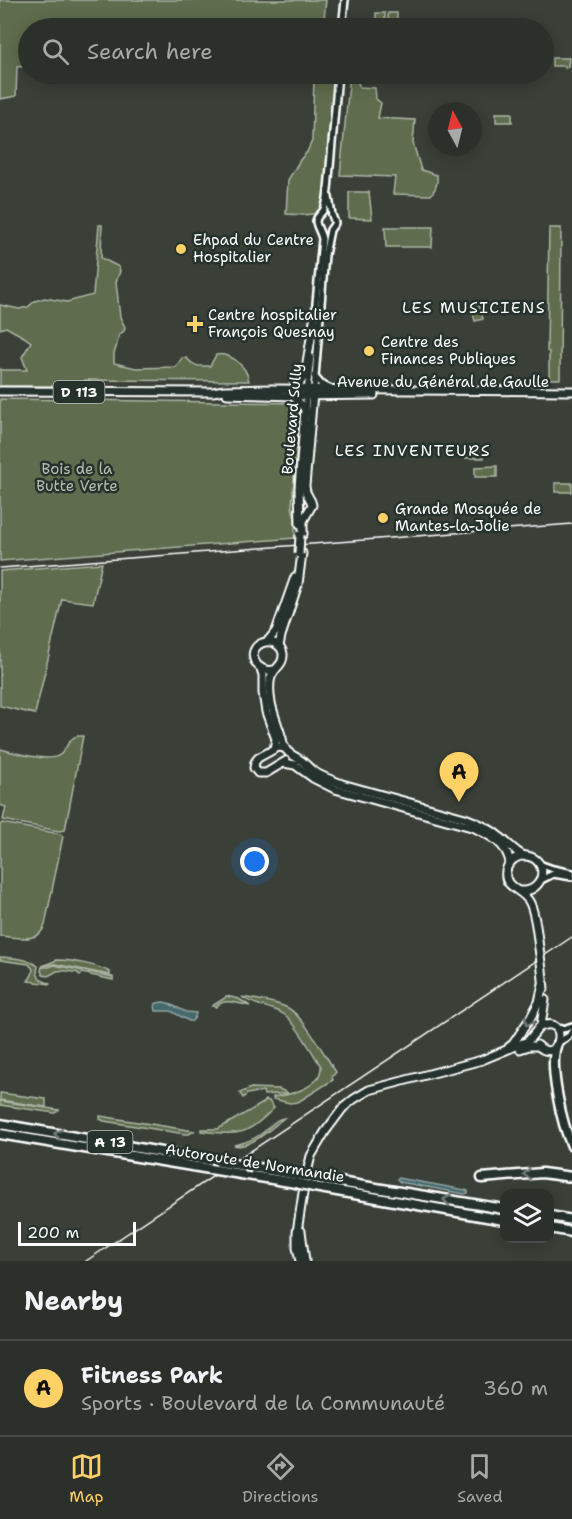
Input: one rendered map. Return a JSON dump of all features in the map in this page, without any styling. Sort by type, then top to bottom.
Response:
[{"type":"highway","points":[[558,1044],[554,1053],[554,1068],[560,1113],[572,1146]]},
{"type":"highway","name":"Autoroute de Normandie","points":[[0,1124],[252,1167],[296,1179]]},
{"type":"highway","name":"Autoroute de Normandie","points":[[0,1134],[241,1174],[296,1179],[500,1208]]},
{"type":"highway","points":[[482,1178],[542,1173],[572,1177]]},
{"type":"highway","name":"Autoroute de Normandie","points":[[314,1182],[500,1219]]},
{"type":"highway","points":[[554,1217],[572,1220]]},
{"type":"highway","points":[[554,1229],[572,1232]]},
{"type":"main road","points":[[305,409],[293,392],[304,375],[314,320]]},
{"type":"main road","name":"Avenue du Général de Gaulle","points":[[310,393],[333,389],[572,393]]},
{"type":"main road","name":"D 113","points":[[0,392],[238,390],[310,393]]},
{"type":"main road","name":"Avenue du Général de Gaulle","points":[[310,393],[327,396],[572,393]]},
{"type":"main road","name":"Boulevard Sully","points":[[309,499],[305,492],[305,483],[313,407],[310,393]]},
{"type":"main road","points":[[313,407],[327,396]]},
{"type":"main road","name":"Boulevard Sully","points":[[301,535],[299,506],[305,409]]},
{"type":"main road","points":[[279,646],[298,584],[303,521],[309,511],[312,505],[309,499],[303,499],[299,506],[305,512],[309,511]]},
{"type":"main road","points":[[274,749],[276,739],[266,712],[263,675],[255,661],[254,652],[276,631],[294,581],[301,553]]},
{"type":"main road","points":[[268,641],[279,646],[283,653],[280,665],[270,677],[270,698],[273,714],[287,751],[288,758],[284,763],[265,774],[255,770],[256,760],[280,747],[287,751],[299,759],[322,776],[342,784],[465,818],[479,824],[496,833],[516,852],[531,858],[542,872],[533,894],[545,1000],[548,1017],[560,1035],[558,1044],[545,1050],[535,1041],[544,1014],[545,1000]]},
{"type":"main road","points":[[261,669],[274,670]]},
{"type":"main road","points":[[284,763],[295,765],[313,778],[336,789],[475,828],[503,847],[508,853],[510,863]]},
{"type":"main road","points":[[524,856],[510,863],[507,879],[512,887],[520,891],[530,902],[537,933]]},
{"type":"main road","points":[[520,891],[527,891],[538,884]]},
{"type":"main road","points":[[501,1053],[513,1044],[531,1017],[539,1002],[543,984]]},
{"type":"main road","points":[[300,1261],[296,1239],[307,1171],[313,1150],[324,1132],[348,1103],[369,1090],[501,1053],[528,1041],[544,1025],[554,1027]]},
{"type":"main road","points":[[337,1117],[371,1092],[488,1062],[523,1048],[538,1046]]},
{"type":"main road","points":[[300,1218],[305,1261]]},
{"type":"street","points":[[343,18],[345,0]]},
{"type":"street","points":[[328,190],[335,223],[326,232],[317,227],[316,222],[326,206],[337,84]]},
{"type":"street","points":[[322,213],[332,215]]},
{"type":"street","name":"Boulevard Sully","points":[[310,393],[321,230]]},
{"type":"street","name":"Boulevard Sully","points":[[305,409],[314,376],[325,255],[330,230]]},
{"type":"street","points":[[314,376],[325,387],[333,389]]},
{"type":"street","points":[[538,864],[572,875]]},
{"type":"street","points":[[538,884],[545,877],[553,874],[572,875]]},
{"type":"street","points":[[554,1027],[563,1029],[572,1026]]},
{"type":"street","points":[[558,1044],[572,1031]]},
{"type":"green space","points":[[0,0],[326,0],[324,18],[18,18],[16,96],[0,99]]},
{"type":"green space","points":[[376,13],[385,13],[385,18],[376,18]]},
{"type":"green space","points":[[388,13],[397,13],[397,18],[388,18]]},
{"type":"green space","points":[[554,58],[569,58],[568,67],[565,68],[565,66],[554,66]]},
{"type":"green space","points":[[314,84],[334,84],[324,197],[318,213],[286,214],[288,180],[312,141]]},
{"type":"green space","points":[[349,84],[358,84],[360,87],[375,88],[376,99],[381,103],[378,118],[415,120],[413,143],[421,170],[437,175],[437,181],[431,195],[393,194],[395,177],[340,175]]},
{"type":"green space","points":[[496,113],[512,113],[512,122],[496,122]]},
{"type":"green space","points":[[349,192],[369,192],[372,219],[349,218]]},
{"type":"green space","points":[[99,225],[102,225],[101,258],[119,267],[120,271],[116,282],[120,317],[125,327],[119,335],[114,363],[136,368],[176,367],[182,358],[187,358],[194,364],[210,366],[216,355],[222,355],[233,358],[242,366],[249,381],[85,380],[82,384],[68,383],[59,386],[0,386],[0,369],[27,370],[22,357],[31,342],[6,327],[0,329],[0,305],[19,309],[45,298],[67,302],[93,295]]},
{"type":"green space","points":[[385,227],[433,227],[432,247],[386,247]]},
{"type":"green space","points":[[549,228],[561,228],[560,379],[549,379],[549,352],[547,351]]},
{"type":"green space","points":[[479,303],[483,319],[475,321],[471,305]]},
{"type":"green space","name":"Bois de la Butte Verte","points":[[0,399],[295,403],[299,414],[292,506],[295,538],[0,561]]},
{"type":"green space","points":[[466,449],[484,449],[484,458],[465,458]]},
{"type":"green space","points":[[497,466],[497,477],[475,477],[475,467]]},
{"type":"green space","points":[[555,483],[572,483],[572,492],[555,492]]},
{"type":"green space","points":[[102,563],[93,603],[62,599],[35,714],[0,706],[0,571]]},
{"type":"green space","points":[[77,736],[83,736],[65,830],[59,831],[3,820],[6,807],[0,805],[0,749],[41,758],[56,757]]},
{"type":"green space","points":[[2,823],[63,836],[45,925],[38,935],[32,937],[0,936],[0,825]]},
{"type":"green space","points":[[0,957],[34,963],[38,966],[37,973],[40,978],[50,984],[28,981],[33,969],[29,964],[0,960]]},
{"type":"green space","points":[[57,960],[91,965],[110,972],[110,975],[55,964],[42,966]]},
{"type":"green space","points":[[54,965],[113,977],[113,980],[82,973],[80,976],[78,973],[65,970],[43,975],[42,967]]},
{"type":"green space","points":[[226,996],[239,999],[250,1006],[223,1002],[216,1007],[212,1006]]},
{"type":"green space","points":[[242,997],[277,1004],[294,1013],[307,1028],[336,1072],[332,1077],[333,1080],[298,1102],[290,1103],[273,1099],[273,1097],[295,1092],[310,1085],[320,1074],[321,1066],[299,1031],[285,1015]]},
{"type":"green space","points":[[251,1088],[279,1089],[288,1093],[264,1095],[263,1091],[247,1094],[243,1098],[240,1093]]},
{"type":"green space","points":[[0,1093],[46,1099],[46,1107],[0,1100]]},
{"type":"green space","points":[[265,1100],[269,1101],[274,1108],[249,1129],[233,1133],[201,1131],[201,1129],[218,1129]]},
{"type":"green space","points":[[0,1101],[59,1110],[55,1113],[0,1105]]},
{"type":"green space","points":[[100,1116],[194,1131],[185,1134],[104,1121],[100,1119]]},
{"type":"green space","points":[[284,1118],[254,1141],[240,1146],[234,1145],[255,1138],[275,1122]]},
{"type":"water","points":[[163,1002],[186,1012],[196,1013],[195,1017],[189,1021],[171,1011],[156,1011],[155,1005]]},
{"type":"water","points":[[398,1178],[465,1190],[468,1193],[400,1182]]},
{"type":"railway","points":[[0,568],[572,524]]},
{"type":"railway","points":[[86,1261],[572,937]]},
{"type":"place","name":"Ehpad du Centre Hospitalier","points":[[181,249]]},
{"type":"place","name":"Centre hospitalier François Quesnay","points":[[195,324]]},
{"type":"place","name":"Centre des Finances Publiques","points":[[369,351]]},
{"type":"place","name":"Grande Mosquée de Mantes-la-Jolie","points":[[383,518]]},
{"type":"place","name":"Fitness Park","points":[[459,802]]},
{"type":"district","name":"LES MUSICIENS","points":[[474,307]]},
{"type":"district","name":"LES INVENTEURS","points":[[413,450]]}]
